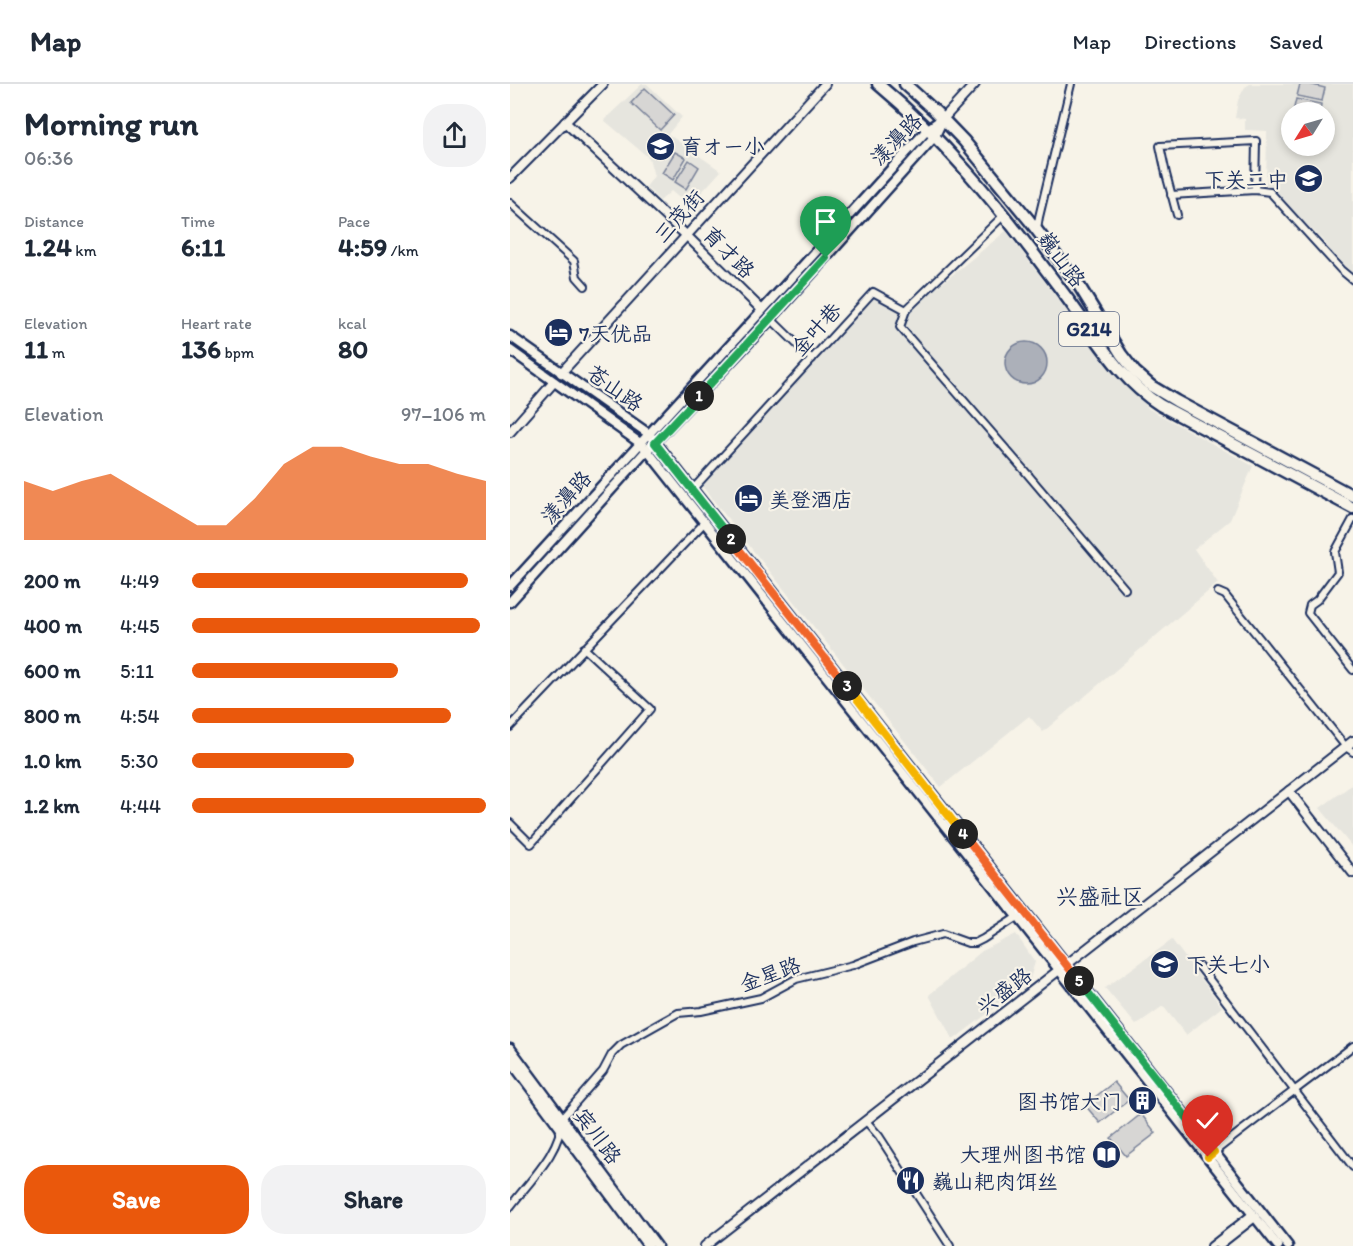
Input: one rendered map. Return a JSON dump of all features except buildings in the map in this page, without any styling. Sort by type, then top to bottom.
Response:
[{"type":"highway","name":"巍山路","points":[[878,84],[932,132],[963,166],[1004,215],[1127,379],[1148,391],[1176,401],[1353,496]]},
{"type":"highway","name":"巍山路","points":[[905,84],[943,119],[976,155],[1037,230],[1084,292],[1117,347],[1148,391],[1170,411],[1353,508]]},
{"type":"highway","points":[[1107,354],[1117,347]]},
{"type":"main road","name":"漾濞路","points":[[510,602],[647,450],[771,319],[943,119]]},
{"type":"main road","name":"漾濞路","points":[[510,586],[762,310],[932,132]]},
{"type":"main road","name":"苍山路","points":[[510,336],[649,434],[1063,967],[1211,1155],[1288,1246]]},
{"type":"main road","name":"苍山路","points":[[510,350],[647,450],[1017,917],[1063,967]]},
{"type":"main road","name":"宾川路","points":[[510,1048],[657,1246]]},
{"type":"main road","name":"宾川路","points":[[510,1060],[648,1246]]},
{"type":"main road","name":"苍山路","points":[[1211,1155],[1278,1246]]},
{"type":"street","points":[[510,178],[603,84]]},
{"type":"street","name":"三茂街","points":[[561,373],[825,84]]},
{"type":"street","points":[[943,119],[975,84]]},
{"type":"street","points":[[1037,230],[1071,84]]},
{"type":"street","name":"育才路","points":[[565,122],[762,310]]},
{"type":"street","points":[[1177,215],[1160,146],[1256,141],[1255,190]]},
{"type":"street","points":[[1171,195],[1255,190],[1270,192],[1341,270],[1353,280]]},
{"type":"street","points":[[510,203],[574,261],[577,277],[585,286]]},
{"type":"street","points":[[1004,215],[906,309],[900,327],[1125,589]]},
{"type":"street","name":"金叶巷","points":[[692,490],[873,292],[906,309]]},
{"type":"street","points":[[771,319],[812,358]]},
{"type":"street","points":[[510,432],[554,381]]},
{"type":"street","points":[[1353,519],[1335,552],[1338,572],[1317,600],[1310,605],[1308,613],[1353,670]]},
{"type":"street","points":[[510,727],[704,523]]},
{"type":"street","points":[[1218,592],[1225,595],[1349,750]]},
{"type":"street","points":[[510,823],[531,844],[650,709],[584,648]]},
{"type":"street","name":"兴盛路","points":[[705,1246],[1289,791],[1349,750],[1353,741]]},
{"type":"street","points":[[1289,791],[1353,873]]},
{"type":"street","name":"金星路","points":[[562,1118],[603,1071],[612,1054],[621,1045],[678,1014],[761,998],[796,980],[853,965],[913,942],[943,934],[968,943],[975,943],[1017,917]]},
{"type":"street","points":[[1199,966],[1353,1167]]},
{"type":"street","points":[[1211,1155],[1353,1046]]},
{"type":"street","points":[[510,1207],[549,1155],[558,1139],[562,1118]]},
{"type":"street","points":[[866,1121],[879,1136],[950,1246]]},
{"type":"street","points":[[1211,1246],[1254,1216]]},
{"type":"street","points":[[1219,1246],[1254,1216]]},
{"type":"shaded area","name":"育オー小","points":[[642,84],[647,84],[682,117],[668,134],[721,171],[689,206],[671,191],[660,201],[646,187],[654,176],[649,158],[604,120]]},
{"type":"shaded area","name":"下关二中","points":[[1250,84],[1353,84],[1353,273],[1335,258],[1324,241],[1266,185],[1267,131],[1245,130],[1245,119],[1235,118],[1238,100],[1245,87]]},
{"type":"shaded area","points":[[1300,84],[1325,88],[1322,101],[1297,96]]},
{"type":"shaded area","points":[[645,88],[674,115],[660,130],[631,103]]},
{"type":"shaded area","points":[[1296,99],[1311,102],[1295,102]]},
{"type":"shaded area","points":[[675,152],[686,158],[673,180],[662,173]]},
{"type":"shaded area","points":[[689,160],[699,167],[686,189],[675,182]]},
{"type":"shaded area","points":[[1006,231],[1092,344],[1149,409],[1253,466],[1230,520],[1194,549],[1218,583],[1043,732],[1029,716],[941,787],[702,486],[874,296],[908,311]]},
{"type":"shaded area","points":[[1026,342],[1040,349],[1047,363],[1040,377],[1026,384],[1012,377],[1005,363],[1012,349]]},
{"type":"shaded area","points":[[1353,784],[1353,848],[1320,808]]},
{"type":"shaded area","points":[[1016,934],[1035,962],[1029,982],[953,1040],[929,995],[982,951]]},
{"type":"shaded area","name":"下关七小","points":[[1172,940],[1222,1007],[1186,1035],[1163,1006],[1136,1025],[1105,988]]},
{"type":"shaded area","points":[[1114,1082],[1129,1100],[1100,1123],[1085,1105]]},
{"type":"shaded area","points":[[1141,1114],[1156,1133],[1126,1156],[1111,1138]]},
{"type":"place","name":"育オー小","points":[[660,146]]},
{"type":"place","name":"下关二中","points":[[1309,179]]},
{"type":"place","name":"7天优品","points":[[558,333]]},
{"type":"place","name":"美登酒店","points":[[748,499]]},
{"type":"place","name":"下关七小","points":[[1165,964]]},
{"type":"place","name":"图书馆大门","points":[[1143,1101]]},
{"type":"place","name":"大理州图书馆","points":[[1107,1154]]},
{"type":"place","name":"巍山耙肉饵丝","points":[[911,1181]]},
{"type":"district","name":"兴盛社区","points":[[1100,896]]},
{"type":"route","points":[[826,258],[655,443],[1214,1152],[1208,1157]]}]
